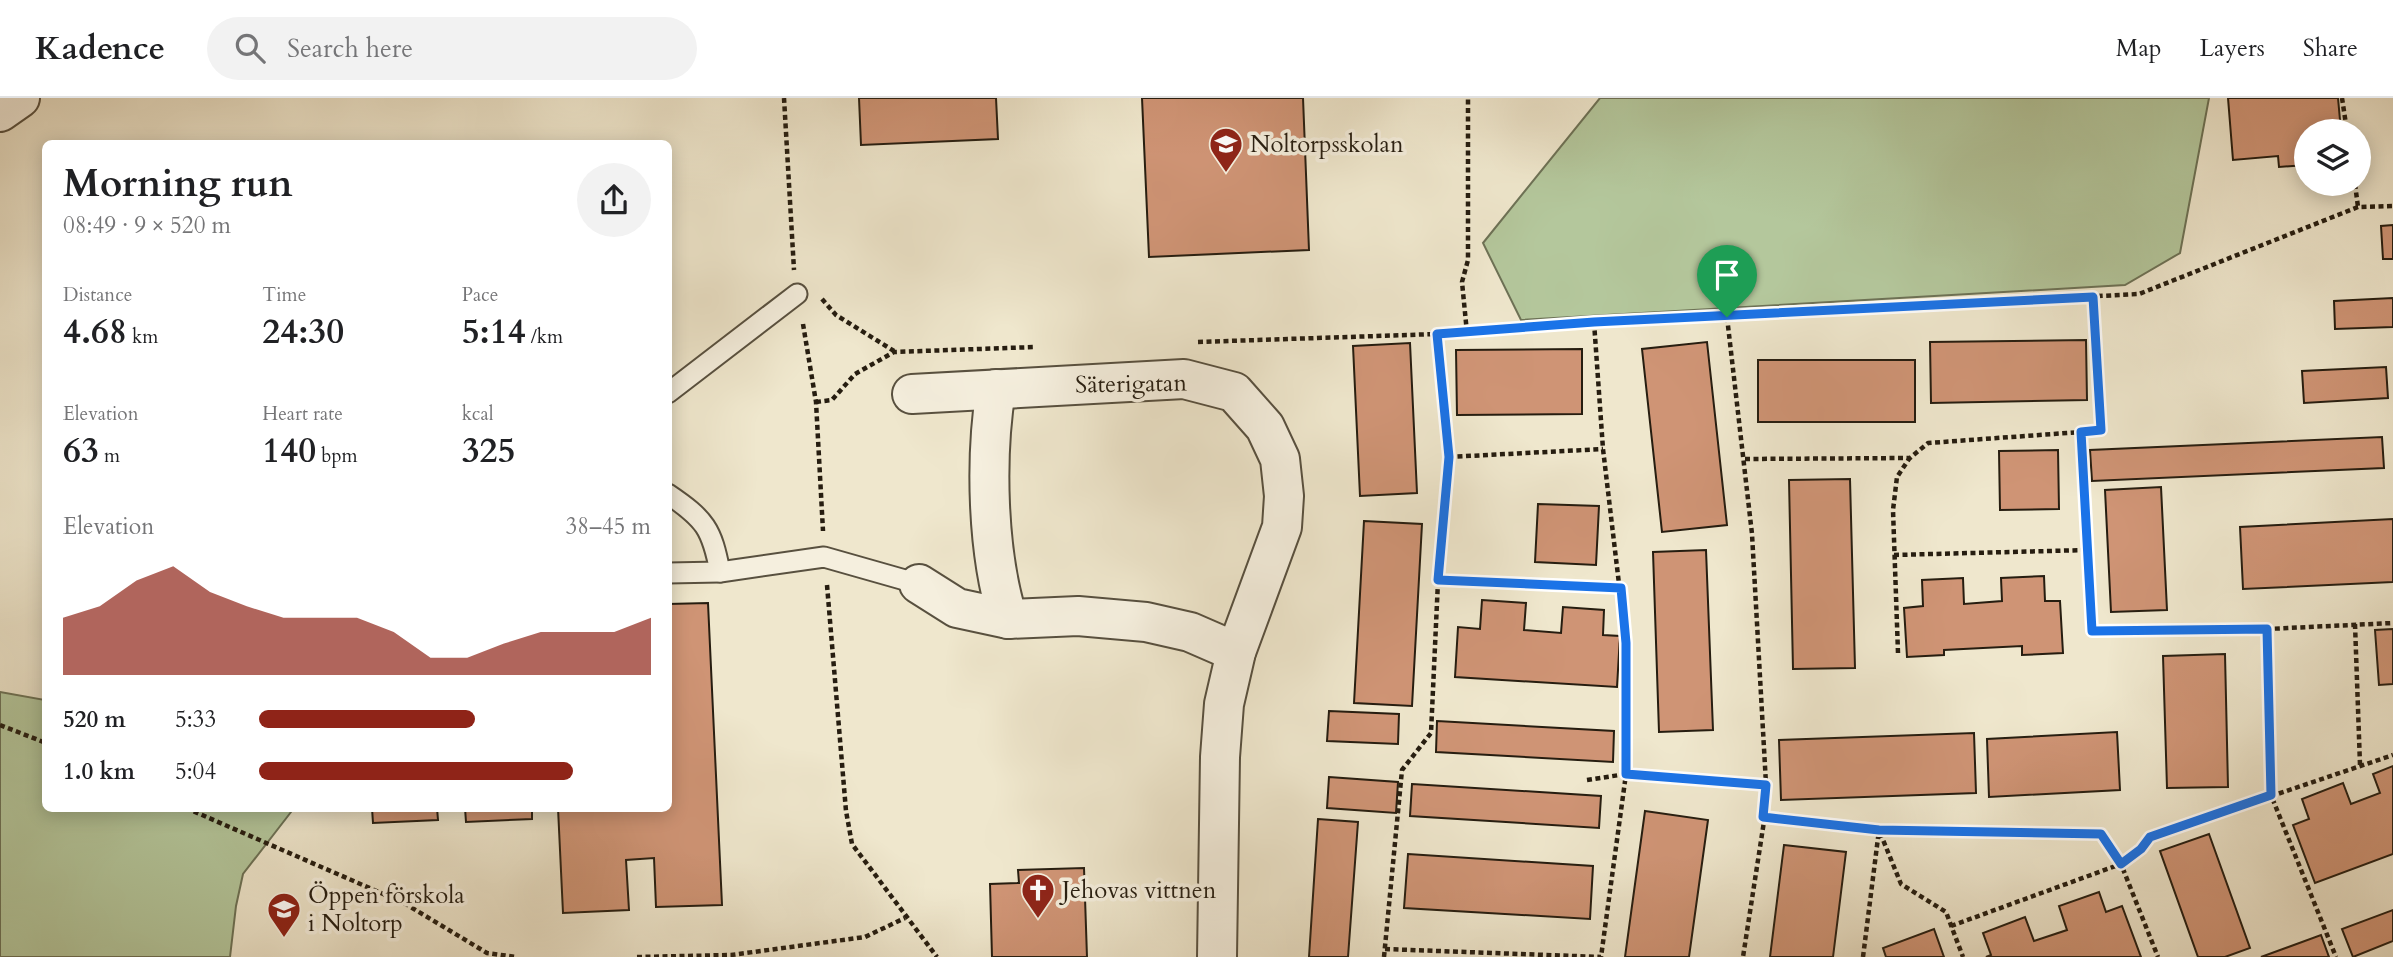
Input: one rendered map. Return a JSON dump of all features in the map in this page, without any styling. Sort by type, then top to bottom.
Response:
[{"type":"street","points":[[0,112],[20,98]]},
{"type":"street","name":"Säterigatan","points":[[912,394],[1184,379],[1234,392],[1265,427],[1280,459],[1284,496],[1282,527],[1236,652],[1224,704],[1220,757],[1217,957]]},
{"type":"street","points":[[996,389],[989,435],[996,581],[1008,619]]},
{"type":"street","points":[[919,584],[957,608],[1008,619],[1078,616],[1146,622],[1190,632],[1236,652]]},
{"type":"lane","points":[[672,390],[797,294]]},
{"type":"lane","points":[[672,497],[691,509],[714,538],[720,572]]},
{"type":"lane","points":[[672,573],[720,572],[824,557],[919,584]]},
{"type":"path","points":[[1466,333],[1462,282],[1468,260],[1468,98]]},
{"type":"path","points":[[2343,99],[2346,119]]},
{"type":"path","points":[[2357,196],[2358,207]]},
{"type":"path","points":[[1187,342],[1466,333],[1594,322],[2139,294],[2358,207],[2393,205]]},
{"type":"path","points":[[793,264],[802,274]]},
{"type":"path","points":[[819,295],[836,315],[894,352]]},
{"type":"path","points":[[1898,653],[1893,510],[1897,477],[1910,458],[1928,443],[2101,430],[2093,297]]},
{"type":"path","points":[[1727,317],[1745,459],[1766,785],[1743,957]]},
{"type":"path","points":[[1385,948],[1601,957],[1626,774],[1626,643],[1603,449],[1594,322]]},
{"type":"path","points":[[1384,957],[1402,770],[1431,733],[1438,580],[1449,457],[1437,334]]},
{"type":"path","points":[[816,402],[832,400],[855,374],[894,352],[1048,347]]},
{"type":"path","points":[[2081,432],[2092,631],[2267,629],[2393,623]]},
{"type":"path","points":[[1449,457],[1603,449]]},
{"type":"path","points":[[1745,459],[1910,458]]},
{"type":"path","points":[[1894,555],[2088,550]]},
{"type":"path","points":[[1438,580],[1621,588]]},
{"type":"path","points":[[2355,624],[2360,765]]},
{"type":"path","points":[[2267,629],[2271,795],[2336,957]]},
{"type":"path","points":[[0,725],[42,741]]},
{"type":"path","points":[[1951,926],[2121,864],[2141,849],[2150,837],[2393,755]]},
{"type":"path","points":[[1587,780],[1626,774],[1766,785]]},
{"type":"path","points":[[196,812],[404,903],[487,955],[516,957]]},
{"type":"path","points":[[1763,817],[1879,830],[2101,834],[2121,864],[2158,957]]},
{"type":"path","points":[[1879,830],[1901,884],[1946,912],[1963,957]]},
{"type":"path","points":[[1863,957],[1879,830]]},
{"type":"path","points":[[637,957],[732,955],[853,938],[865,936],[905,918]]},
{"type":"green space","points":[[1600,98],[2209,98],[2180,253],[2125,285],[1521,320],[1483,243]]},
{"type":"green space","points":[[0,692],[42,699],[42,812],[291,812],[243,874],[230,957],[0,957]]},
{"type":"building","points":[[859,98],[996,98],[998,139],[861,145]]},
{"type":"building","name":"Noltorpsskolan","points":[[1142,98],[1303,98],[1309,250],[1149,257]]},
{"type":"building","points":[[2228,98],[2338,98],[2340,119],[2294,119],[2294,166],[2279,167],[2278,156],[2233,160]]},
{"type":"building","points":[[2393,225],[2393,259],[2383,259],[2381,226]]},
{"type":"building","points":[[2393,298],[2393,327],[2335,329],[2334,301]]},
{"type":"building","points":[[2086,340],[2087,400],[1931,403],[1930,342]]},
{"type":"building","points":[[1707,342],[1727,525],[1662,532],[1642,349]]},
{"type":"building","points":[[1410,343],[1417,493],[1360,496],[1353,346]]},
{"type":"building","points":[[1582,349],[1582,414],[1457,415],[1456,350]]},
{"type":"building","points":[[1758,360],[1915,360],[1915,422],[1758,422]]},
{"type":"building","points":[[2386,367],[2388,398],[2304,403],[2302,371]]},
{"type":"building","points":[[2382,437],[2384,468],[2092,481],[2090,450]]},
{"type":"building","points":[[2058,450],[2059,509],[2000,510],[1999,451]]},
{"type":"building","points":[[1850,479],[1855,668],[1793,669],[1789,480]]},
{"type":"building","points":[[2161,487],[2167,610],[2111,612],[2105,490]]},
{"type":"building","points":[[1538,504],[1599,506],[1596,565],[1535,562]]},
{"type":"building","points":[[2393,519],[2393,582],[2243,589],[2240,527]]},
{"type":"building","points":[[1364,521],[1422,524],[1412,706],[1354,703]]},
{"type":"building","points":[[1706,550],[1713,730],[1659,732],[1653,552]]},
{"type":"building","points":[[2044,576],[2045,601],[2060,601],[2063,653],[2022,655],[2022,646],[1944,650],[1944,655],[1907,657],[1904,608],[1923,606],[1922,580],[1963,578],[1964,604],[2002,601],[2001,578]]},
{"type":"building","points":[[1482,600],[1526,603],[1524,630],[1561,633],[1563,607],[1604,610],[1603,635],[1620,636],[1617,687],[1455,677],[1458,627],[1480,629]]},
{"type":"building","points":[[708,603],[722,905],[656,907],[654,858],[626,860],[629,910],[563,913],[558,812],[672,812],[672,604]]},
{"type":"building","points":[[2393,629],[2393,684],[2379,685],[2375,630]]},
{"type":"building","points":[[2225,654],[2228,787],[2167,788],[2163,656]]},
{"type":"building","points":[[1329,711],[1399,714],[1398,744],[1327,741]]},
{"type":"building","points":[[1437,721],[1614,731],[1613,762],[1436,752]]},
{"type":"building","points":[[2117,732],[2120,790],[1989,797],[1987,739]]},
{"type":"building","points":[[1974,733],[1976,793],[1781,800],[1779,740]]},
{"type":"building","points":[[2393,766],[2393,854],[2315,883],[2293,825],[2309,819],[2302,799],[2343,783],[2351,804],[2380,793],[2373,774]]},
{"type":"building","points":[[1329,777],[1398,782],[1396,813],[1327,808]]},
{"type":"building","points":[[1412,784],[1601,796],[1599,828],[1410,816]]},
{"type":"building","points":[[1645,811],[1708,820],[1689,957],[1625,957]]},
{"type":"building","points":[[372,812],[437,812],[438,820],[373,823]]},
{"type":"building","points":[[465,812],[532,812],[532,819],[466,822]]},
{"type":"building","points":[[1318,819],[1358,822],[1348,957],[1309,957]]},
{"type":"building","points":[[2209,834],[2250,948],[2225,957],[2198,957],[2160,851]]},
{"type":"building","points":[[1784,845],[1846,852],[1833,957],[1770,957]]},
{"type":"building","points":[[1408,854],[1593,866],[1590,919],[1404,908]]},
{"type":"building","name":"Jehovas vittnen","points":[[1084,868],[1087,957],[992,957],[990,884],[1019,883],[1018,870]]},
{"type":"building","points":[[2099,892],[2106,912],[2122,906],[2141,957],[1986,957],[1991,955],[1983,933],[2025,917],[2034,941],[2067,930],[2059,906]]},
{"type":"building","points":[[2393,910],[2393,941],[2353,957],[2342,929]]},
{"type":"building","points":[[1934,929],[1944,957],[1886,957],[1883,948]]},
{"type":"building","points":[[2321,935],[2329,957],[2261,957]]},
{"type":"place","name":"Noltorpsskolan","points":[[1226,174]]},
{"type":"place","name":"Jehovas vittnen","points":[[1038,920]]},
{"type":"place","name":"Öppen förskola i Noltorp","points":[[284,939]]},
{"type":"route","points":[[2093,297],[2101,430],[2081,432],[2092,631],[2267,629],[2271,795],[2150,837],[2141,849],[2121,864],[2101,834],[1879,830],[1763,817],[1767,802],[1766,785],[1626,774],[1626,643],[1621,588],[1438,580],[1449,457],[1437,334],[1594,322],[1727,317],[2093,297]]}]
